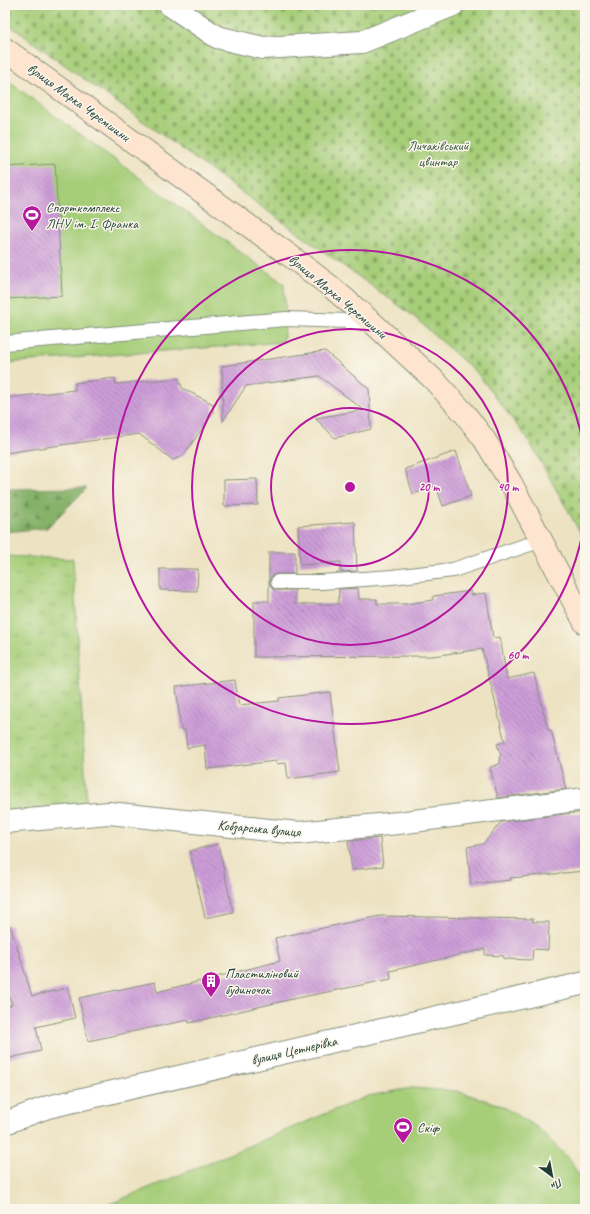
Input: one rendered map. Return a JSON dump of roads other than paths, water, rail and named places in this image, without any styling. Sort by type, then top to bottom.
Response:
[{"type":"street","points":[[170,5],[217,37],[263,48],[362,42],[453,5]]},
{"type":"street","name":"вулиця Марка Черемшини","points":[[5,49],[330,286],[375,325],[434,380],[465,414],[484,439],[511,483],[585,623]]},
{"type":"street","name":"Кобзарська вулиця","points":[[5,822],[109,813],[298,833],[398,823],[585,799]]},
{"type":"street","name":"вулиця Цетнерівка","points":[[5,1123],[48,1107],[585,983]]},
{"type":"lane","points":[[5,343],[286,319],[348,321],[375,325]]},
{"type":"lane","points":[[278,582],[321,582],[368,579],[453,570],[542,540]]},
{"type":"place","name":"Спорткомплекс ЛНУ ім. І. Франка","points":[[32,232]]},
{"type":"place","name":"Пластиліновий будиночок","points":[[211,998]]},
{"type":"place","name":"Скіф","points":[[403,1144]]},
{"type":"park label","name":"Личаківський цвинтар","points":[[438,154]]}]
